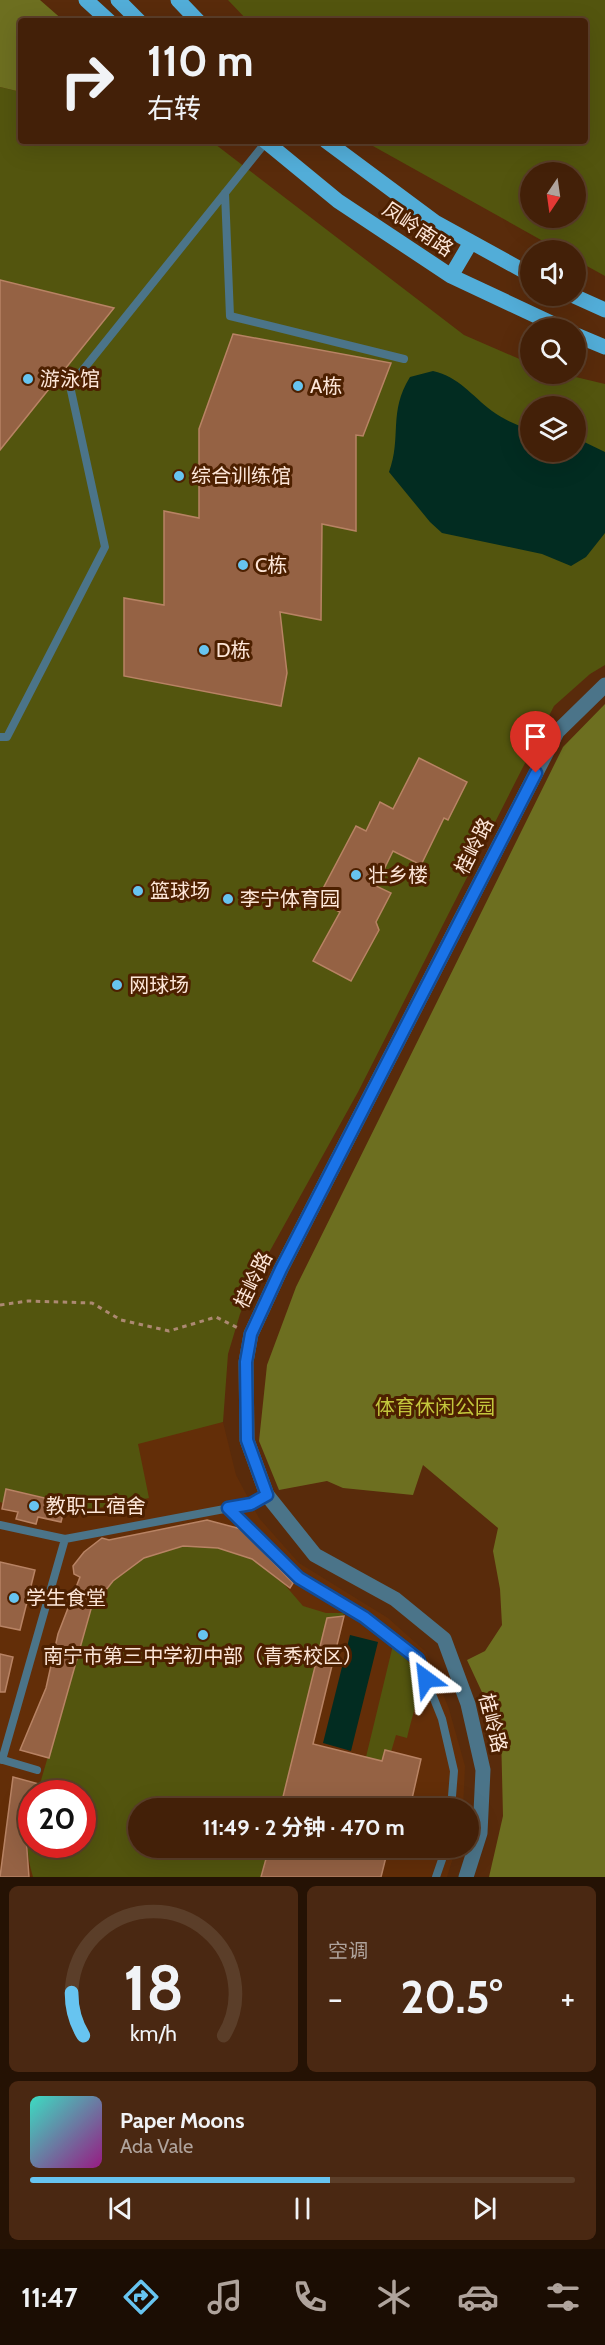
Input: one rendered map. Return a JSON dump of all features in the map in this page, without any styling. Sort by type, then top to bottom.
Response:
[{"type":"main road","points":[[86,0],[106,18]]},
{"type":"main road","points":[[118,0],[136,18]]},
{"type":"main road","points":[[178,0],[195,18]]},
{"type":"main road","name":"凤岭南路","points":[[268,144],[338,201],[451,276],[541,318]]},
{"type":"main road","name":"凤岭南路","points":[[330,144],[435,222],[520,269]]},
{"type":"main road","points":[[451,276],[471,242]]},
{"type":"main road","points":[[586,301],[605,310]]},
{"type":"main road","points":[[586,338],[605,347]]},
{"type":"street","name":"桂岭路","points":[[466,1877],[480,1833],[483,1770],[468,1704],[444,1640],[395,1599],[315,1555],[267,1495],[247,1440],[246,1362],[251,1334],[281,1269],[557,732],[605,686]]},
{"type":"lane","points":[[0,737],[7,737],[105,547],[70,386],[264,144]]},
{"type":"lane","points":[[225,193],[230,316],[404,360]]},
{"type":"lane","points":[[0,1525],[65,1539],[251,1504],[267,1495]]},
{"type":"lane","points":[[228,1508],[299,1578],[364,1617],[418,1659],[442,1719],[454,1771],[452,1798]]},
{"type":"lane","points":[[37,1770],[1,1759],[65,1539]]},
{"type":"lane","points":[[436,1877],[443,1858]]},
{"type":"path","points":[[0,1305],[28,1301],[92,1303],[121,1320],[169,1331],[216,1317],[251,1334]]},
{"type":"shaded area","points":[[228,0],[605,0],[605,276],[586,266],[586,240],[541,240],[369,144],[588,144],[588,18],[245,18]]},
{"type":"shaded area","name":"李宁体育园","points":[[0,87],[18,91],[18,144],[215,144],[464,335],[520,359],[520,384],[586,384],[586,379],[605,384],[605,665],[590,674],[554,706],[358,1092],[261,1267],[240,1314],[228,1354],[223,1422],[138,1444],[149,1498],[68,1514],[65,1502],[7,1489],[3,1503],[0,1502]]},
{"type":"shaded area","points":[[433,371],[442,374],[458,382],[501,417],[520,426],[520,462],[586,462],[586,443],[605,452],[605,533],[586,557],[571,566],[542,554],[442,533],[430,522],[389,472],[395,447],[399,402],[410,377]]},
{"type":"shaded area","name":"南宁市第三中学初中部（青秀校区）","points":[[223,1422],[236,1475],[259,1518],[299,1563],[388,1618],[426,1652],[449,1709],[465,1766],[464,1798],[128,1798],[128,1858],[453,1858],[447,1877],[0,1877],[0,1471]]},
{"type":"shaded area","points":[[183,1546],[218,1548],[252,1559],[284,1584],[303,1606],[326,1613],[344,1613],[284,1798],[128,1798],[128,1858],[266,1858],[261,1877],[33,1877],[29,1858],[96,1858],[96,1780],[41,1780],[91,1609],[113,1581],[144,1558]]},
{"type":"shaded area","points":[[350,1635],[378,1642],[351,1751],[323,1743]]},
{"type":"shaded area","points":[[393,1645],[412,1668],[418,1688],[417,1699],[407,1738],[396,1735],[391,1752],[385,1750],[382,1761],[366,1757]]},
{"type":"green space","points":[[0,0],[40,0],[61,18],[18,18],[18,91],[0,87]]},
{"type":"green space","name":"体育休闲公园","points":[[605,704],[605,1877],[489,1877],[503,1816],[501,1733],[467,1660],[485,1651],[502,1625],[500,1589],[493,1551],[498,1528],[423,1465],[413,1495],[343,1488],[327,1481],[279,1490],[259,1441],[267,1365],[296,1287],[563,747]]},
{"type":"building","name":"游泳馆","points":[[0,280],[114,308],[0,450]]},
{"type":"building","points":[[233,334],[391,363],[363,436],[356,435],[356,531],[322,524],[321,620],[280,612],[287,673],[281,706],[124,676],[124,598],[164,605],[164,511],[199,518],[199,429]]},
{"type":"building","name":"壮乡楼","points":[[419,758],[467,782],[448,820],[444,818],[421,865],[393,851],[376,886],[391,893],[376,922],[379,930],[351,981],[313,961],[340,912],[317,900],[356,826],[366,831],[380,802],[393,809]]},
{"type":"building","name":"教职工宿舍","points":[[6,1489],[66,1503],[61,1522],[38,1517],[36,1524],[16,1519],[18,1512],[2,1509]]},
{"type":"building","points":[[207,1520],[241,1529],[293,1583],[290,1588],[252,1559],[218,1548],[183,1546],[144,1558],[113,1581],[91,1609],[49,1758],[20,1750],[46,1688],[58,1634],[80,1577],[74,1574],[73,1566],[84,1552],[102,1538],[109,1540]]},
{"type":"building","name":"学生食堂","points":[[0,1562],[35,1570],[20,1630],[0,1626]]},
{"type":"building","points":[[344,1616],[313,1744],[382,1761],[385,1750],[421,1759],[412,1798],[283,1798],[327,1618]]},
{"type":"building","name":"学生食堂","points":[[0,1654],[13,1657],[5,1692],[0,1692]]},
{"type":"building","points":[[13,1777],[24,1780],[18,1780],[18,1858],[28,1858],[29,1877],[0,1877]]},
{"type":"building","points":[[266,1858],[386,1858],[381,1877],[261,1877]]},
{"type":"place","name":"游泳馆","points":[[28,379]]},
{"type":"place","name":"A栋","points":[[298,386]]},
{"type":"place","name":"综合训练馆","points":[[179,476]]},
{"type":"place","name":"C栋","points":[[243,565]]},
{"type":"place","name":"D栋","points":[[204,650]]},
{"type":"place","name":"壮乡楼","points":[[356,875]]},
{"type":"place","name":"篮球场","points":[[138,891]]},
{"type":"place","name":"李宁体育园","points":[[228,899]]},
{"type":"place","name":"网球场","points":[[117,985]]},
{"type":"place","name":"教职工宿舍","points":[[34,1506]]},
{"type":"place","name":"学生食堂","points":[[14,1598]]},
{"type":"place","name":"南宁市第三中学初中部（青秀校区）","points":[[203,1635]]},
{"type":"route","points":[[426,1679],[418,1659],[364,1617],[299,1578],[228,1508],[251,1504],[267,1495],[247,1440],[246,1362],[251,1334],[281,1269],[536,773]]}]
